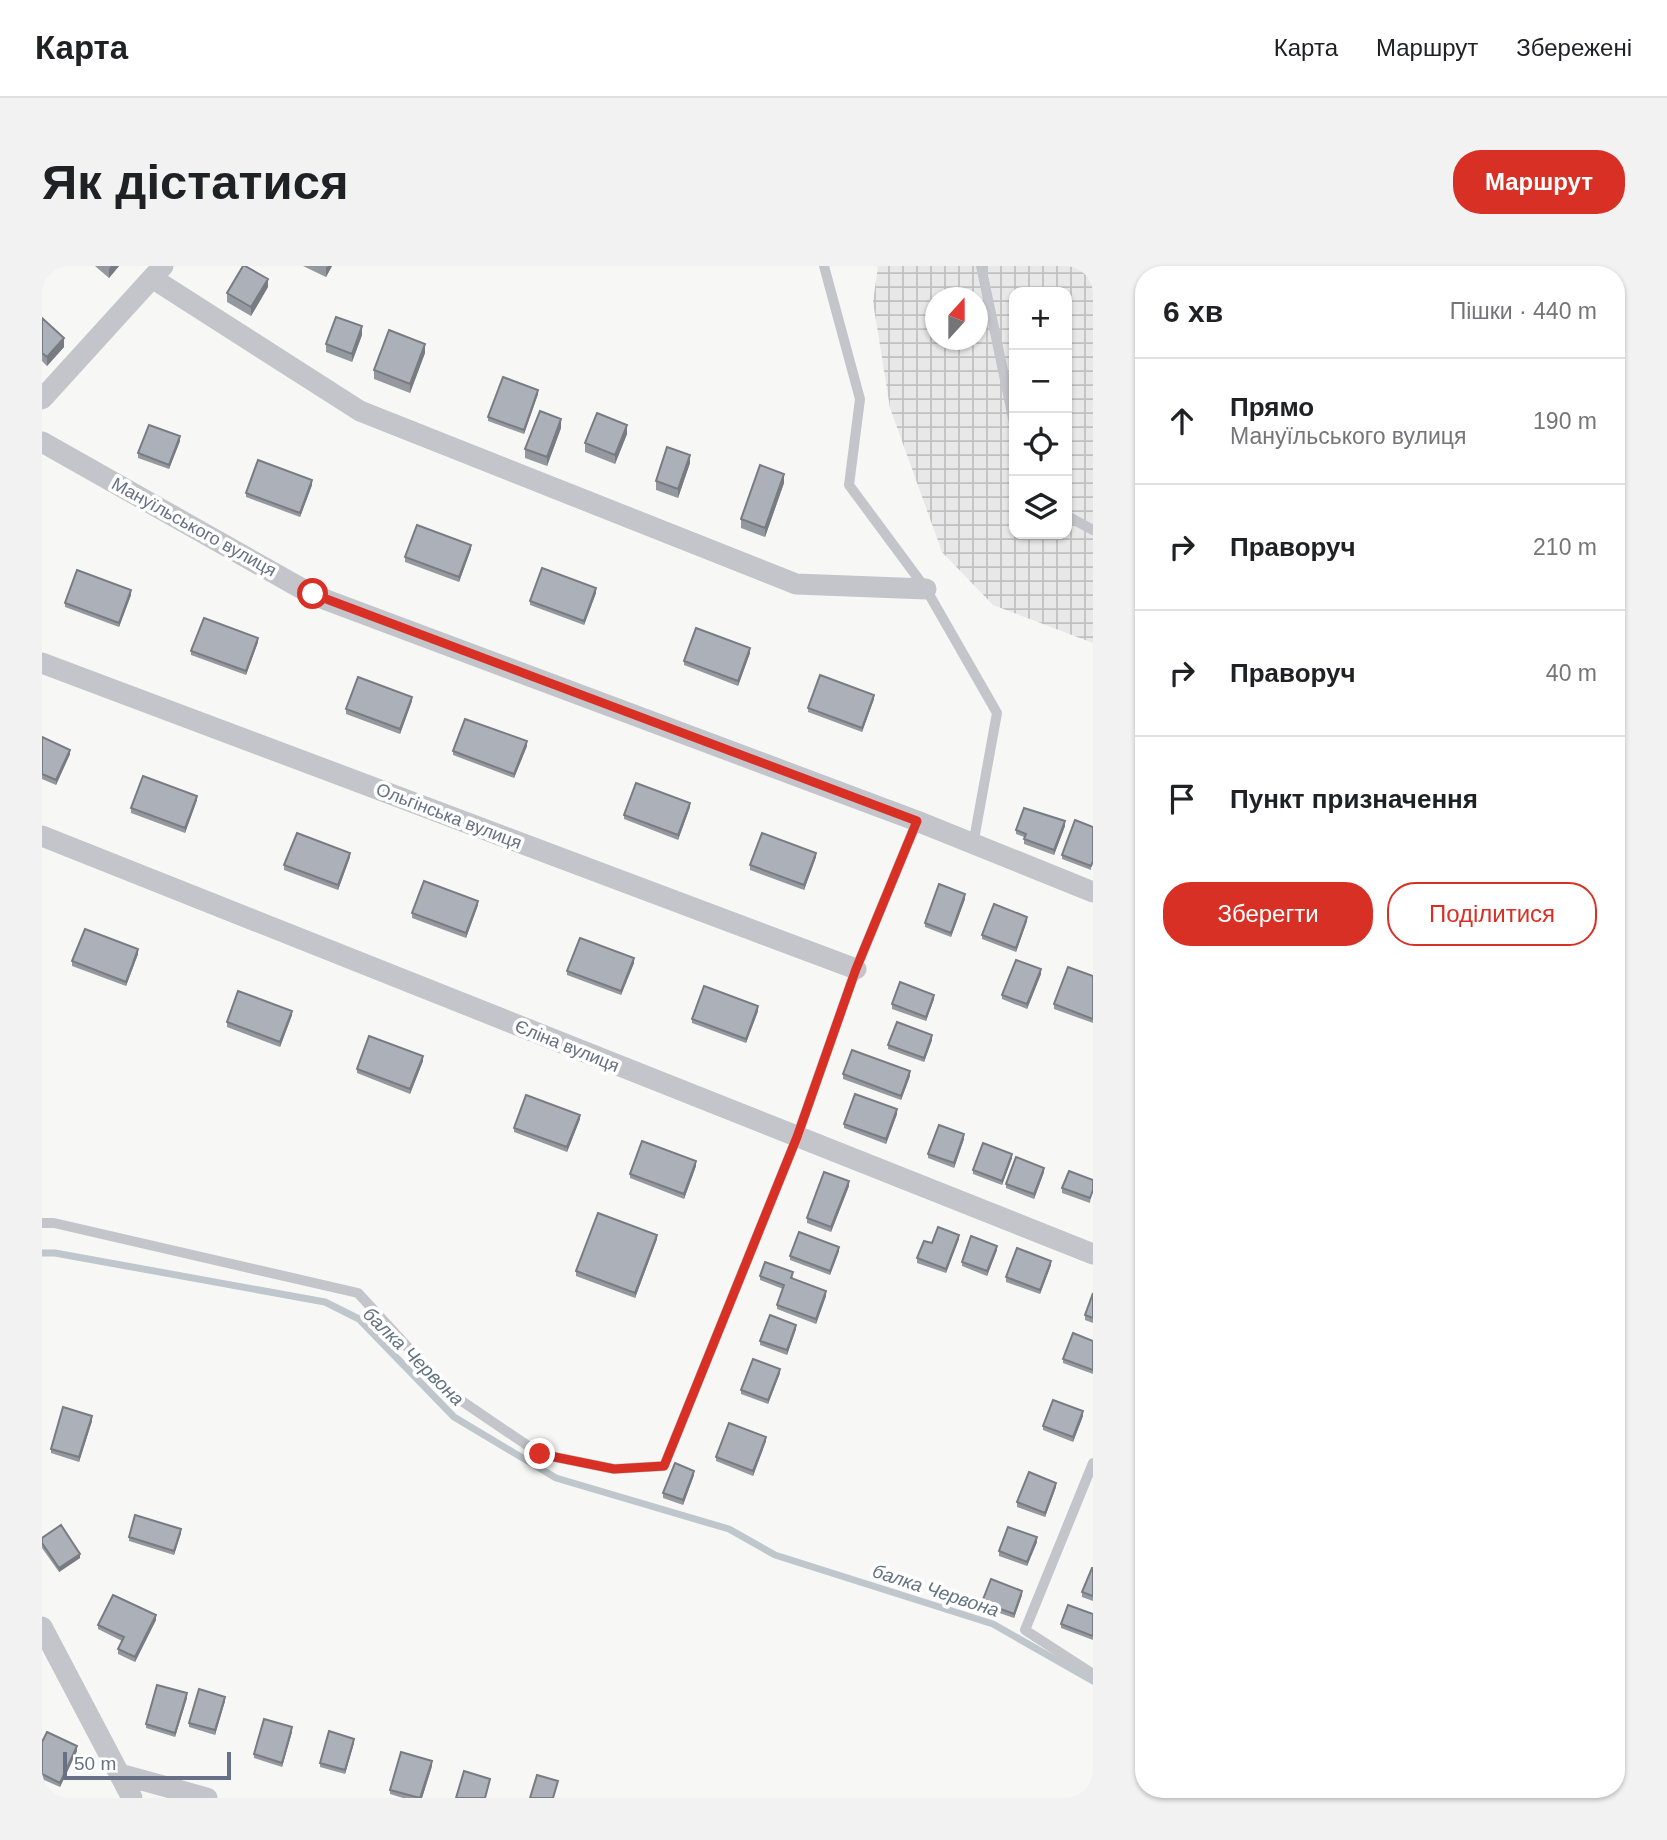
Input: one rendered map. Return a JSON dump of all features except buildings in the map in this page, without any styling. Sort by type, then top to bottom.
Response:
[{"type":"street","points":[[42,399],[158,272],[360,411],[796,584],[926,589]]},
{"type":"street","name":"Мануїльського вулиця","points":[[42,442],[313,594],[917,821],[1093,892]]},
{"type":"street","name":"Ольгінська вулиця","points":[[42,663],[856,969]]},
{"type":"street","name":"Єліна вулиця","points":[[42,836],[1093,1254]]},
{"type":"street","points":[[42,1628],[132,1798]]},
{"type":"street","points":[[120,1774],[207,1798]]},
{"type":"lane","points":[[824,266],[860,399],[849,485],[926,589],[997,713],[973,845]]},
{"type":"lane","points":[[981,266],[1012,413]]},
{"type":"lane","points":[[1072,519],[1093,530]]},
{"type":"lane","points":[[42,1223],[54,1223],[358,1293],[450,1393],[540,1454],[614,1469],[664,1466],[797,1137],[856,969],[917,821]]},
{"type":"lane","points":[[1093,1464],[1025,1630],[1093,1674]]},
{"type":"shaded area","points":[[878,266],[1093,266],[1093,643],[993,605],[942,552],[890,408],[873,302]]},
{"type":"waterway","name":"балка Червона","points":[[42,1253],[55,1253],[325,1302],[359,1319],[454,1417],[556,1478],[729,1529],[775,1555],[993,1624],[1093,1681]]},
{"type":"route","points":[[313,594],[917,821],[856,969],[797,1137],[664,1466],[614,1469],[540,1454]]}]
